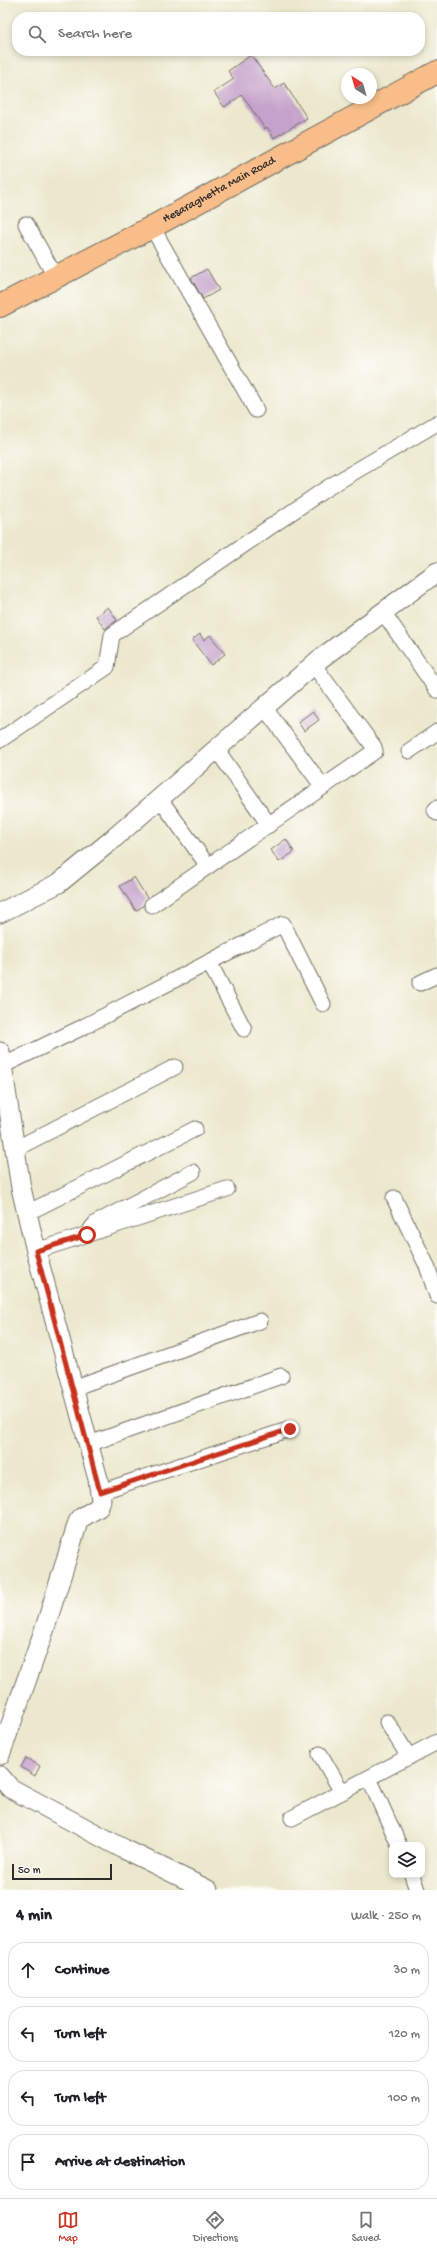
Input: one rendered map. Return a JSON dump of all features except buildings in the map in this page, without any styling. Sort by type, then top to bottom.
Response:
[{"type":"main road","name":"Hesaraghetta Main Road","points":[[0,306],[152,227],[437,72]]},
{"type":"street","points":[[26,224],[56,278]]},
{"type":"street","points":[[152,227],[256,410]]},
{"type":"street","points":[[0,740],[107,667],[112,635],[327,488],[437,423]]},
{"type":"street","points":[[0,913],[59,883],[217,750],[313,664],[437,572]]},
{"type":"street","points":[[383,612],[437,690]]},
{"type":"street","points":[[152,905],[375,751],[375,748],[313,664]]},
{"type":"street","points":[[264,707],[323,787]]},
{"type":"street","points":[[409,751],[437,732]]},
{"type":"street","points":[[217,750],[268,825]]},
{"type":"street","points":[[160,799],[208,866]]},
{"type":"street","points":[[437,808],[435,810],[437,813]]},
{"type":"street","points":[[0,1755],[45,1628],[78,1522],[81,1518],[99,1507],[100,1492],[27,1213],[1,1059],[88,1025],[283,924],[323,1004]]},
{"type":"street","points":[[209,962],[244,1029]]},
{"type":"street","points":[[420,983],[437,975]]},
{"type":"street","points":[[15,1149],[175,1067]]},
{"type":"street","points":[[27,1213],[195,1128]]},
{"type":"street","points":[[87,1235],[96,1223],[193,1172]]},
{"type":"street","points":[[36,1251],[226,1189]]},
{"type":"street","points":[[394,1198],[432,1263],[437,1296]]},
{"type":"street","points":[[73,1388],[260,1321]]},
{"type":"street","points":[[88,1444],[281,1376]]},
{"type":"street","points":[[100,1492],[290,1429]]},
{"type":"street","points":[[387,1722],[409,1757]]},
{"type":"street","points":[[292,1818],[437,1742]]},
{"type":"street","points":[[320,1754],[342,1792]]},
{"type":"street","points":[[0,1776],[10,1788],[124,1849],[208,1890]]},
{"type":"street","points":[[369,1778],[398,1842]]},
{"type":"street","points":[[413,1878],[417,1890]]},
{"type":"route","points":[[87,1235],[36,1251],[98,1479],[100,1492],[290,1429]]}]
